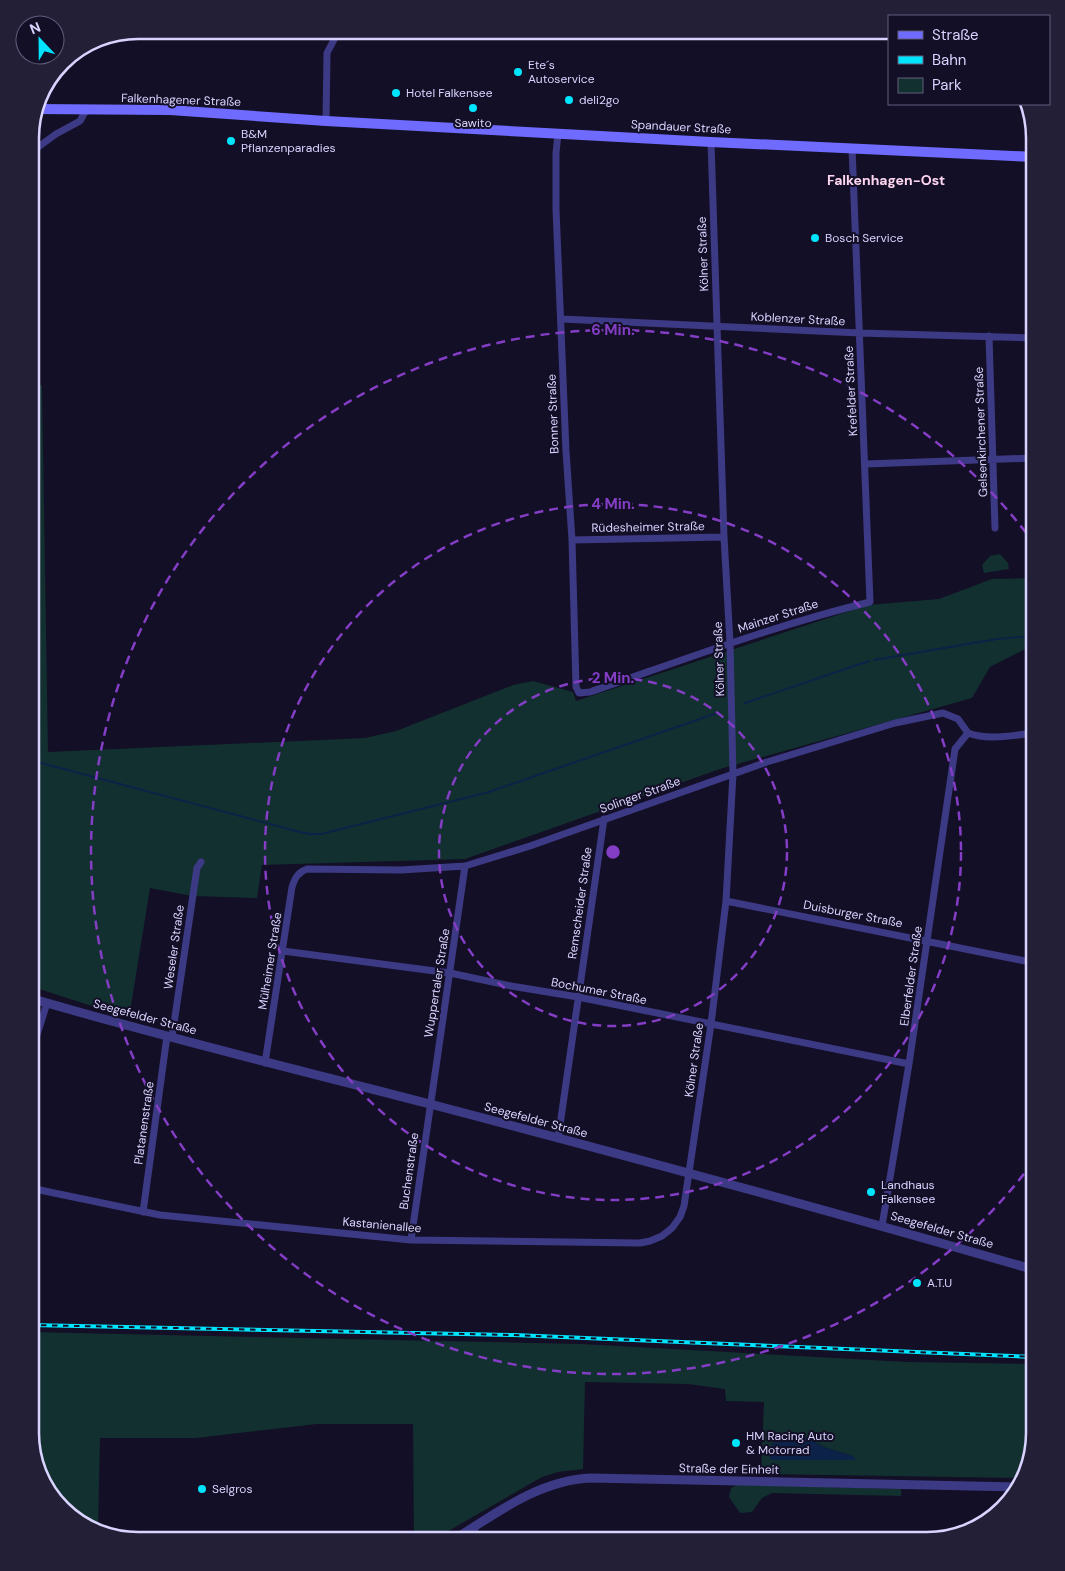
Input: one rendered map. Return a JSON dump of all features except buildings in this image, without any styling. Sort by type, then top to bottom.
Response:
[{"type":"main road","name":"Falkenhagener Straße","points":[[43,109],[170,110],[326,121]]},
{"type":"main road","name":"Spandauer Straße","points":[[326,121],[1026,157]]},
{"type":"street","points":[[326,121],[327,53],[334,39]]},
{"type":"street","points":[[39,146],[56,134],[80,121],[86,110]]},
{"type":"street","name":"Bonner Straße","points":[[558,134],[556,209],[566,451],[572,540],[576,687],[579,693]]},
{"type":"street","name":"Kölner Straße","points":[[689,1173],[711,1024],[726,901],[733,774],[730,643],[724,537],[711,142]]},
{"type":"street","name":"Krefelder Straße","points":[[852,148],[870,602]]},
{"type":"street","name":"Koblenzer Straße","points":[[561,319],[860,333],[1026,338]]},
{"type":"street","name":"Gelsenkirchener Straße","points":[[989,336],[995,528]]},
{"type":"street","points":[[866,464],[1026,458]]},
{"type":"street","name":"Rüdesheimer Straße","points":[[572,540],[724,537]]},
{"type":"street","name":"Mainzer Straße","points":[[579,693],[590,692],[730,643],[827,612],[870,602]]},
{"type":"street","name":"Solinger Straße","points":[[308,869],[401,870],[466,866],[530,846],[835,740],[895,723],[943,713],[958,719],[968,733]]},
{"type":"street","points":[[968,733],[978,737],[1026,734]]},
{"type":"street","name":"Elberfelder Straße","points":[[882,1226],[928,940],[955,749],[968,733]]},
{"type":"street","name":"Remscheider Straße","points":[[558,1139],[604,820]]},
{"type":"street","name":"Weseler Straße","points":[[169,1037],[197,868],[201,862]]},
{"type":"street","name":"Wuppertaler Straße","points":[[430,1104],[466,866]]},
{"type":"street","name":"Mülheimer Straße","points":[[265,1063],[292,887],[295,877],[301,871],[308,869]]},
{"type":"street","name":"Duisburger Straße","points":[[726,901],[1026,961]]},
{"type":"street","name":"Bochumer Straße","points":[[283,951],[450,973],[909,1064]]},
{"type":"street","name":"Seegefelder Straße","points":[[39,1001],[265,1063],[430,1104],[689,1173],[1026,1267]]},
{"type":"street","points":[[39,1028],[47,1003]]},
{"type":"street","name":"Platanenstraße","points":[[143,1212],[169,1037]]},
{"type":"street","name":"Buchenstraße","points":[[411,1240],[430,1104]]},
{"type":"street","name":"Kastanienallee","points":[[39,1190],[143,1212],[411,1240],[640,1243],[662,1236],[672,1228],[680,1217],[684,1206],[689,1173]]},
{"type":"street","name":"Straße der Einheit","points":[[466,1532],[534,1492],[571,1479],[1011,1487]]},
{"type":"street","points":[[472,1528],[474,1532]]},
{"type":"green space","points":[[42,385],[48,752],[365,738],[396,731],[513,685],[533,681],[573,692],[576,701],[868,605],[939,599],[992,579],[1026,578],[1026,649],[990,667],[972,698],[720,769],[465,859],[262,865],[257,898],[192,896],[150,888],[129,1018],[39,989],[39,386]]},
{"type":"green space","points":[[1000,554],[1008,563],[1009,569],[984,573],[982,565],[990,556]]},
{"type":"green space","points":[[39,1332],[581,1344],[907,1362],[1026,1364],[1025,1446],[1023,1459],[1016,1478],[761,1474],[764,1402],[726,1401],[725,1389],[688,1384],[585,1382],[583,1469],[558,1472],[542,1477],[447,1532],[414,1532],[413,1424],[317,1424],[196,1438],[100,1438],[98,1524],[77,1512],[59,1494],[46,1471],[42,1459],[39,1434]],"holes":[[[798,1434],[826,1448],[853,1456],[771,1444]]]},
{"type":"green space","points":[[737,1485],[901,1489],[901,1496],[772,1493],[762,1498],[752,1512],[740,1513],[729,1497],[731,1488]]},
{"type":"water","points":[[798,1434],[826,1448],[853,1456],[856,1460],[771,1460],[768,1454],[775,1441],[787,1435]]},
{"type":"waterway","points":[[874,660],[997,639],[1026,637]]},
{"type":"waterway","points":[[745,703],[869,661]]},
{"type":"waterway","points":[[39,762],[300,832],[321,834],[489,792],[720,712]]},
{"type":"railway","points":[[39,1325],[514,1335],[1026,1357]]},
{"type":"place","name":"Ete´s Autoservice","points":[[518,72]]},
{"type":"place","name":"Hotel Falkensee","points":[[396,93]]},
{"type":"place","name":"deli2go","points":[[569,100]]},
{"type":"place","name":"Sawito","points":[[473,108]]},
{"type":"place","name":"B&M Pflanzenparadies","points":[[231,141]]},
{"type":"place","name":"Bosch Service","points":[[815,238]]},
{"type":"place","name":"Landhaus Falkensee","points":[[871,1192]]},
{"type":"place","name":"A.T.U","points":[[917,1283]]},
{"type":"place","name":"HM Racing Auto & Motorrad","points":[[736,1443]]},
{"type":"place","name":"Selgros","points":[[202,1489]]},
{"type":"district","name":"Falkenhagen-Ost","points":[[886,180]]}]
